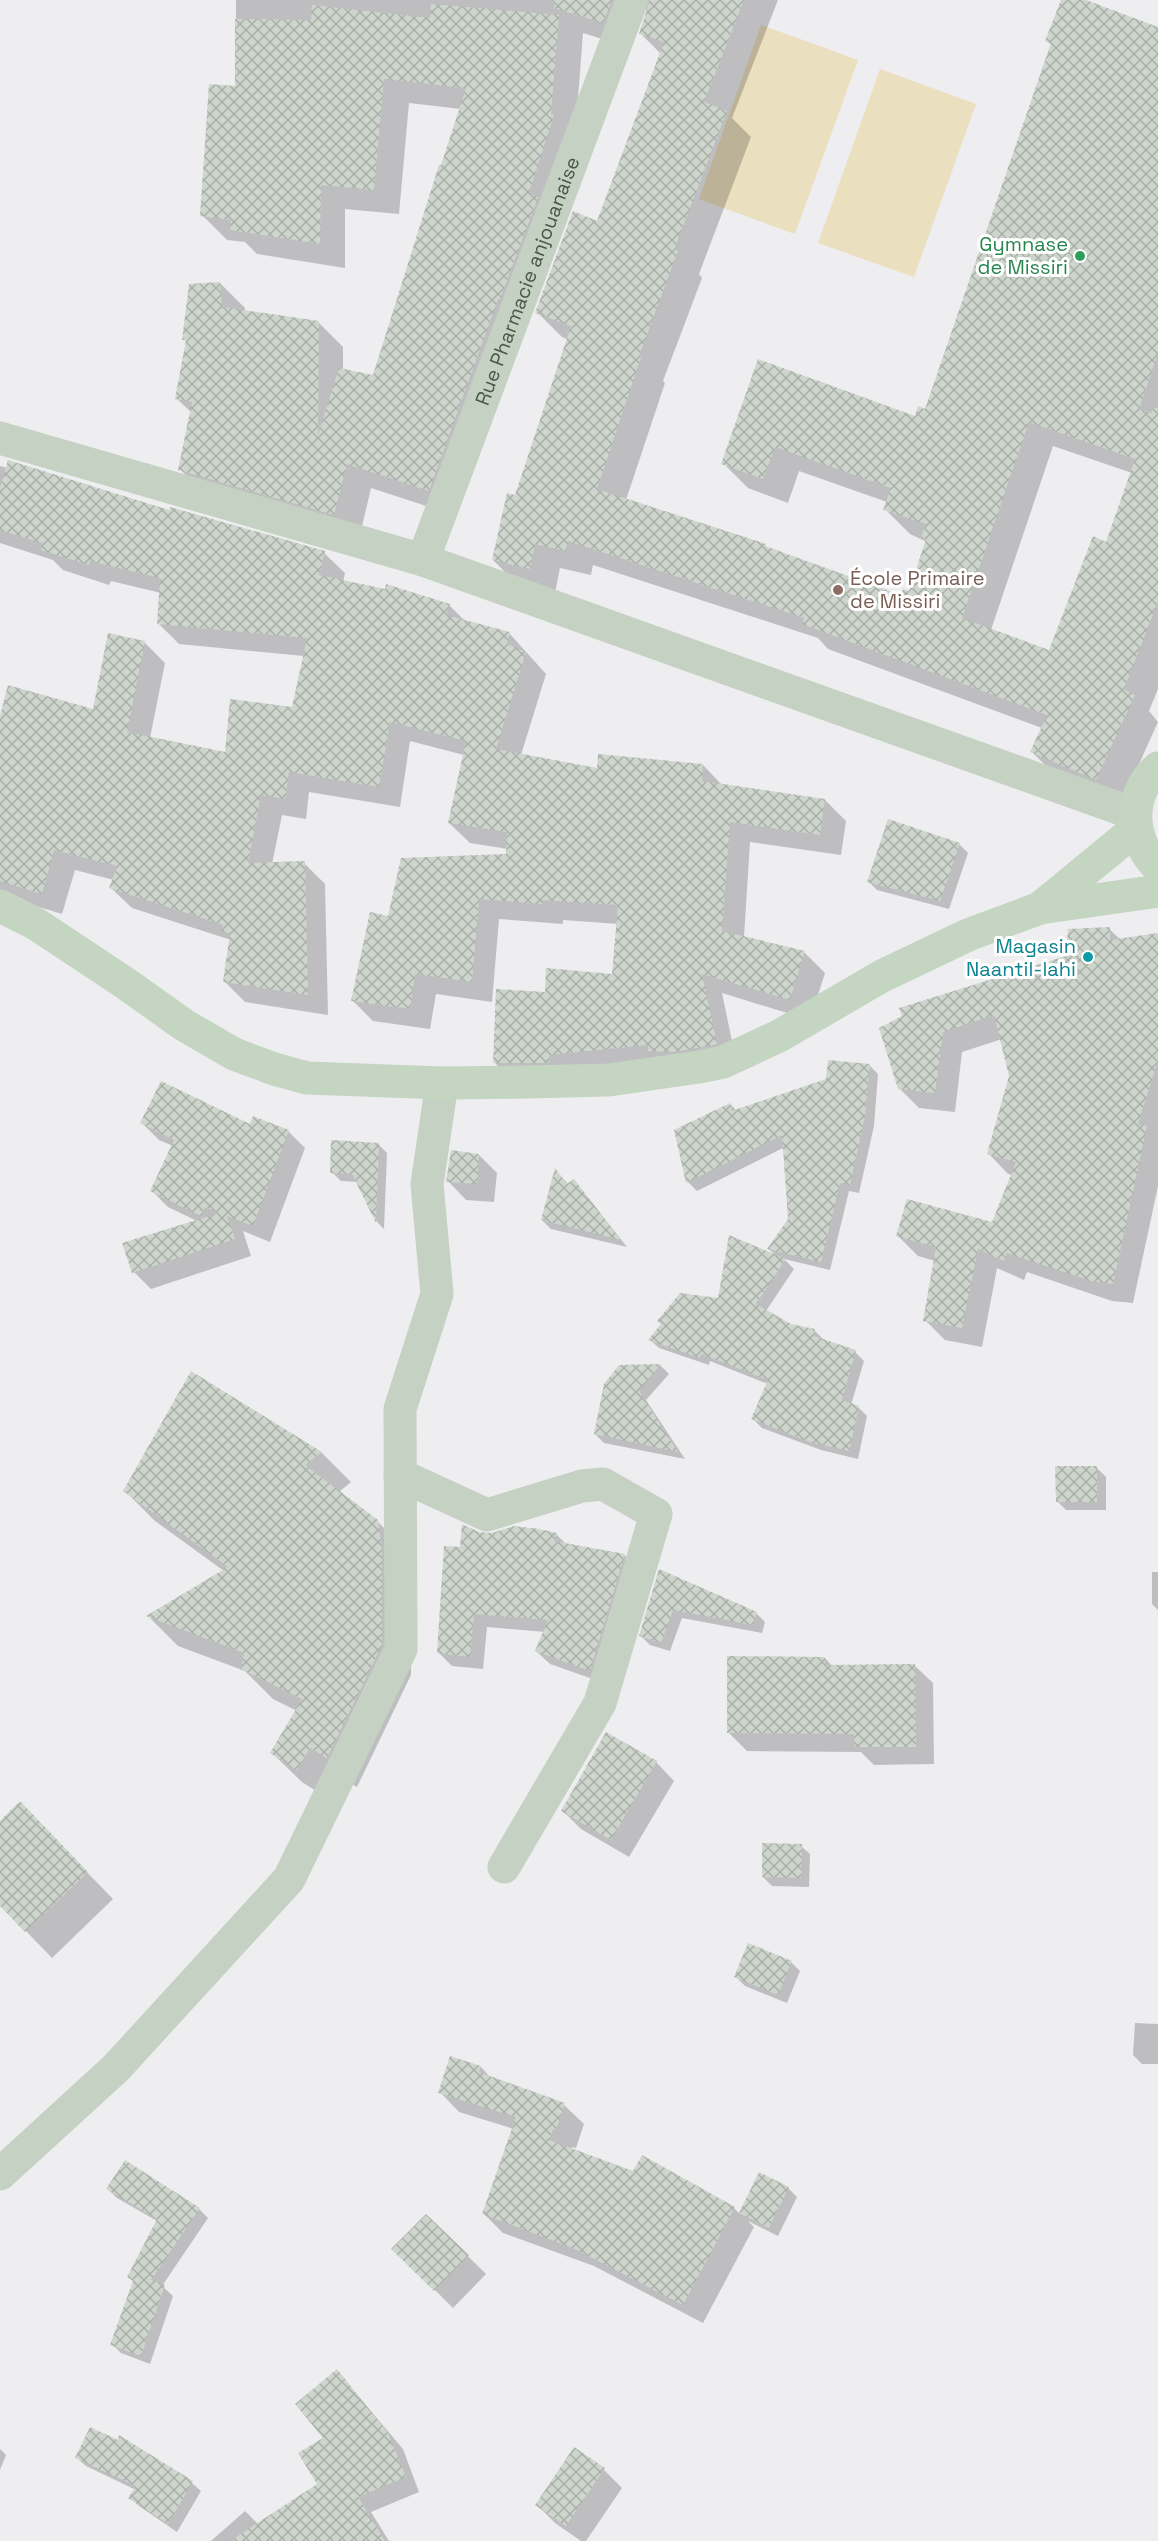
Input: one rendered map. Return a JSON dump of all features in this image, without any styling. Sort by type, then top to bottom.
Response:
[{"type":"street","name":"Rue Pharmacie anjouanaise","points":[[423,560],[632,0]]},
{"type":"street","points":[[0,438],[423,560],[1135,821]]},
{"type":"street","points":[[1155,766],[1139,794],[1135,821],[1146,855],[1158,867]]},
{"type":"street","points":[[1041,909],[1135,821]]},
{"type":"street","points":[[0,906],[36,924],[184,1025],[234,1054],[273,1069],[307,1078],[442,1083],[609,1080],[723,1062],[779,1036],[882,976],[968,935],[1041,909],[1158,891]]},
{"type":"street","points":[[0,2174],[116,2068],[289,1880],[400,1649],[400,1409],[437,1294],[427,1184],[442,1083]]},
{"type":"street","points":[[400,1475],[487,1515],[582,1486],[603,1484],[656,1514],[600,1703],[504,1867]]},
{"type":"shaded area","points":[[761,25],[858,60],[795,234],[699,199]]},
{"type":"shaded area","points":[[880,69],[976,104],[914,277],[818,243]]},
{"type":"building","points":[[555,0],[612,0],[603,23],[554,8]]},
{"type":"building","points":[[650,0],[744,0],[704,102],[727,111],[674,250],[678,251],[639,356],[641,357],[597,489],[766,544],[765,546],[901,595],[903,589],[909,591],[926,539],[921,537],[926,524],[883,510],[891,488],[775,447],[763,479],[721,464],[758,359],[915,416],[918,406],[925,409],[1051,43],[1045,41],[1061,0],[1086,0],[1158,27],[1158,353],[1139,409],[1151,413],[1153,408],[1158,408],[1158,602],[1124,689],[1135,695],[1096,780],[1030,752],[1047,715],[802,624],[804,618],[568,541],[566,551],[535,544],[530,569],[492,560],[507,493],[515,495],[571,326],[535,313],[573,211],[597,221],[664,42],[639,34]],"holes":[[[1029,422],[1135,459],[1106,542],[1093,536],[1049,650],[962,618]]]},
{"type":"building","points":[[431,4],[559,15],[551,114],[554,115],[529,193],[538,198],[500,299],[498,299],[429,491],[347,464],[334,515],[178,470],[192,402],[175,399],[186,340],[182,340],[189,284],[220,282],[222,307],[319,321],[318,435],[339,368],[373,375],[439,165],[441,165],[466,88],[384,79],[374,190],[321,185],[320,244],[230,230],[231,220],[200,216],[209,84],[235,86],[235,19],[311,20],[312,5],[430,18]]},
{"type":"building","points":[[8,460],[169,510],[170,507],[325,551],[319,575],[385,589],[386,584],[450,604],[446,615],[510,632],[507,644],[526,652],[496,749],[597,768],[598,754],[703,764],[702,781],[825,799],[820,835],[730,822],[722,931],[805,951],[790,1000],[702,974],[717,1044],[675,1052],[648,1051],[648,1045],[549,1055],[549,1063],[493,1063],[496,989],[545,992],[546,968],[612,974],[618,905],[543,900],[542,904],[479,899],[472,982],[415,974],[410,1009],[351,1001],[370,912],[388,916],[401,858],[506,854],[507,832],[448,823],[466,741],[390,722],[379,787],[289,772],[285,799],[261,795],[248,863],[305,861],[308,995],[223,982],[230,933],[221,932],[223,925],[109,888],[117,866],[54,850],[42,894],[0,881],[0,716],[8,685],[93,709],[108,633],[145,641],[127,732],[225,752],[230,699],[292,707],[307,638],[157,624],[160,578],[90,561],[89,565],[41,550],[42,543],[0,530],[0,488]]},
{"type":"building","points":[[888,819],[960,843],[940,901],[867,882]]},
{"type":"building","points":[[1110,927],[1110,940],[1158,933],[1158,1060],[1138,1124],[1147,1126],[1113,1284],[1091,1281],[1007,1253],[1004,1261],[978,1249],[962,1328],[923,1321],[936,1247],[896,1236],[907,1199],[992,1222],[1016,1162],[987,1154],[1009,1076],[994,1015],[943,1032],[935,1093],[898,1089],[879,1028],[902,1016],[899,1008],[1066,956],[1068,929]]},
{"type":"building","points":[[828,1060],[870,1064],[865,1116],[850,1185],[840,1183],[821,1262],[767,1249],[788,1219],[782,1135],[686,1183],[674,1130],[730,1103],[732,1111],[826,1079]]},
{"type":"building","points":[[161,1081],[250,1124],[253,1116],[289,1130],[253,1226],[227,1216],[235,1239],[132,1273],[122,1243],[219,1213],[205,1207],[201,1216],[150,1191],[174,1140],[140,1123]]},
{"type":"building","points":[[331,1140],[379,1143],[376,1223],[352,1174],[330,1173]]},
{"type":"building","points":[[451,1150],[479,1154],[477,1184],[446,1182]]},
{"type":"building","points":[[555,1168],[567,1184],[574,1179],[621,1240],[541,1220]]},
{"type":"building","points":[[729,1235],[786,1259],[756,1304],[791,1324],[815,1329],[814,1336],[856,1350],[842,1400],[859,1406],[849,1451],[810,1442],[751,1419],[768,1380],[701,1354],[700,1358],[648,1340],[661,1324],[657,1321],[680,1293],[718,1298]]},
{"type":"building","points":[[661,1364],[639,1391],[678,1452],[594,1434],[604,1384],[619,1365]]},
{"type":"building","points":[[191,1371],[322,1452],[305,1465],[378,1520],[382,1550],[382,1645],[327,1758],[310,1748],[297,1770],[270,1753],[302,1699],[241,1669],[244,1653],[146,1616],[228,1567],[123,1491]]},
{"type":"building","points":[[1055,1466],[1097,1466],[1097,1502],[1056,1502]]},
{"type":"building","points":[[462,1524],[479,1532],[492,1533],[514,1526],[539,1529],[557,1533],[554,1541],[625,1554],[590,1671],[535,1651],[548,1620],[474,1614],[470,1657],[437,1653],[444,1546],[460,1547]]},
{"type":"building","points":[[659,1569],[757,1612],[753,1625],[673,1610],[661,1643],[639,1636]]},
{"type":"building","points":[[727,1656],[825,1657],[825,1665],[915,1664],[916,1747],[855,1747],[854,1734],[727,1733]]},
{"type":"building","points":[[606,1732],[657,1761],[611,1840],[561,1811]]},
{"type":"building","points":[[20,1801],[88,1872],[25,1932],[0,1906],[0,1821]]},
{"type":"building","points":[[762,1843],[802,1844],[801,1878],[762,1877]]},
{"type":"building","points":[[748,1943],[792,1961],[778,1995],[734,1977]]},
{"type":"building","points":[[450,2056],[481,2066],[479,2072],[565,2103],[556,2130],[553,2129],[549,2140],[633,2171],[642,2155],[735,2207],[683,2305],[573,2248],[482,2214],[516,2117],[438,2093]]},
{"type":"building","points":[[125,2160],[200,2208],[151,2280],[165,2285],[141,2356],[110,2345],[133,2281],[127,2277],[157,2219],[106,2189]]},
{"type":"building","points":[[759,2172],[789,2187],[769,2228],[739,2213]]},
{"type":"building","points":[[426,2214],[469,2255],[434,2291],[391,2249]]},
{"type":"building","points":[[337,2369],[388,2433],[406,2477],[358,2497],[385,2541],[230,2541],[317,2484],[298,2453],[323,2438],[295,2404]]},
{"type":"building","points":[[90,2427],[118,2440],[119,2435],[193,2481],[168,2524],[128,2498],[136,2486],[75,2458]]},
{"type":"building","points":[[574,2447],[605,2468],[566,2526],[535,2505]]},
{"type":"place","name":"Gymnase de Missiri","points":[[1080,256]]},
{"type":"place","name":"École Primaire de Missiri","points":[[838,590]]},
{"type":"place","name":"Magasin Naantil-lahi","points":[[1088,957]]}]
